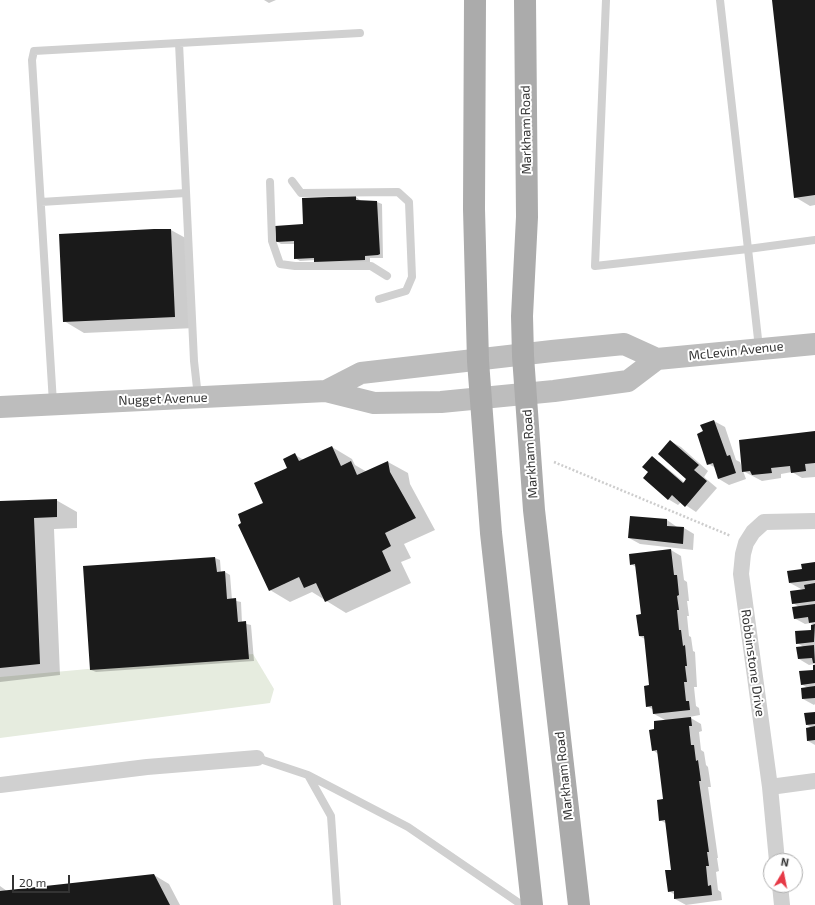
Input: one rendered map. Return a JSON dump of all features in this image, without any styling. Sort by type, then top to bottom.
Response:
[{"type":"main road","points":[[475,0],[474,210],[478,361],[491,533],[532,905]]},
{"type":"main road","name":"Markham Road","points":[[525,0],[527,217],[522,316],[523,356],[534,510],[579,905]]},
{"type":"street","points":[[523,356],[624,344],[657,359],[628,381],[526,394]]},
{"type":"street","name":"McLevin Avenue","points":[[657,359],[815,344]]},
{"type":"street","name":"Nugget Avenue","points":[[326,391],[361,373],[523,356]]},
{"type":"street","name":"Nugget Avenue","points":[[0,407],[53,403],[198,398],[326,391],[374,403],[441,402],[526,394]]},
{"type":"street","name":"Robbinstone Drive","points":[[776,853],[770,787],[741,574],[743,554],[746,543],[753,532],[764,522],[815,521]]},
{"type":"street","points":[[0,785],[147,767],[257,758]]},
{"type":"street","points":[[770,787],[815,781]]},
{"type":"street","points":[[781,893],[782,905]]},
{"type":"lane","points":[[606,0],[595,266],[815,240]]},
{"type":"lane","points":[[720,0],[759,349]]},
{"type":"lane","points":[[53,403],[32,60],[34,51],[360,33]]},
{"type":"lane","points":[[179,43],[194,360],[198,398]]},
{"type":"lane","points":[[292,181],[300,193],[398,192],[409,202],[412,277],[406,292],[379,299]]},
{"type":"lane","points":[[270,182],[272,241],[280,264],[295,266],[371,266],[387,276]]},
{"type":"lane","points":[[40,202],[186,193]]},
{"type":"lane","points":[[257,758],[308,775],[408,827],[522,905]]},
{"type":"lane","points":[[308,775],[331,816],[337,905]]},
{"type":"path","points":[[554,462],[746,543]]},
{"type":"shaded area","points":[[253,654],[274,689],[270,703],[0,738],[0,677]]},
{"type":"building","points":[[772,0],[815,0],[815,195],[794,198]]},
{"type":"building","points":[[356,196],[356,200],[377,201],[380,254],[365,256],[365,260],[314,262],[314,258],[294,259],[294,241],[276,242],[275,226],[303,224],[302,198]]},
{"type":"building","points":[[171,229],[175,317],[63,322],[59,234]]},
{"type":"building","points":[[714,420],[727,456],[730,455],[736,473],[718,479],[713,463],[707,465],[697,434],[703,431],[700,425]]},
{"type":"building","points":[[815,431],[815,463],[805,464],[806,471],[791,473],[790,466],[771,468],[772,473],[752,475],[750,471],[742,472],[739,440]]},
{"type":"building","points":[[670,440],[699,465],[694,470],[707,481],[685,507],[672,495],[668,500],[643,478],[648,472],[642,467],[652,456],[683,483],[684,482],[686,479],[658,454]]},
{"type":"building","points":[[332,446],[341,466],[351,461],[357,475],[388,461],[390,472],[416,518],[385,533],[391,546],[382,551],[391,571],[325,602],[316,583],[304,588],[299,577],[269,591],[238,525],[241,523],[238,514],[263,503],[254,483],[287,468],[283,459],[295,453],[299,461]]},
{"type":"building","points":[[57,499],[57,517],[34,518],[40,664],[0,668],[0,501]]},
{"type":"building","points":[[630,516],[667,519],[667,526],[684,527],[683,544],[628,538]]},
{"type":"building","points":[[671,549],[674,575],[677,575],[679,595],[677,596],[679,610],[677,610],[679,630],[681,630],[683,646],[685,645],[687,682],[684,682],[686,701],[689,701],[690,710],[653,714],[652,706],[646,707],[644,686],[649,685],[644,636],[639,636],[636,615],[641,614],[635,564],[630,565],[629,554]]},
{"type":"building","points":[[215,557],[217,572],[225,571],[227,599],[236,598],[238,622],[246,621],[249,659],[90,670],[83,566]]},
{"type":"building","points":[[815,562],[815,580],[789,583],[787,571],[802,569],[801,564]]},
{"type":"building","points":[[815,583],[815,601],[792,604],[790,591],[805,589],[804,585]]},
{"type":"building","points":[[815,604],[815,622],[809,623],[808,617],[794,619],[792,607]]},
{"type":"building","points":[[815,624],[814,642],[796,644],[795,631],[811,630],[811,625]]},
{"type":"building","points":[[814,645],[815,663],[813,663],[812,658],[798,659],[796,647]]},
{"type":"building","points":[[813,665],[815,665],[815,683],[801,685],[799,671],[813,670]]},
{"type":"building","points":[[815,686],[815,698],[802,699],[801,688]]},
{"type":"building","points":[[815,712],[815,724],[806,725],[804,713]]},
{"type":"building","points":[[691,717],[692,726],[689,726],[691,745],[694,745],[701,781],[699,781],[709,852],[707,852],[709,866],[706,866],[708,886],[711,885],[712,895],[674,899],[674,891],[668,892],[665,870],[671,870],[665,820],[659,821],[657,800],[663,799],[657,750],[652,751],[649,730],[654,729],[654,721]]},
{"type":"building","points":[[815,726],[815,740],[807,741],[806,728]]},
{"type":"building","points":[[154,874],[170,905],[0,905],[0,891]]}]
